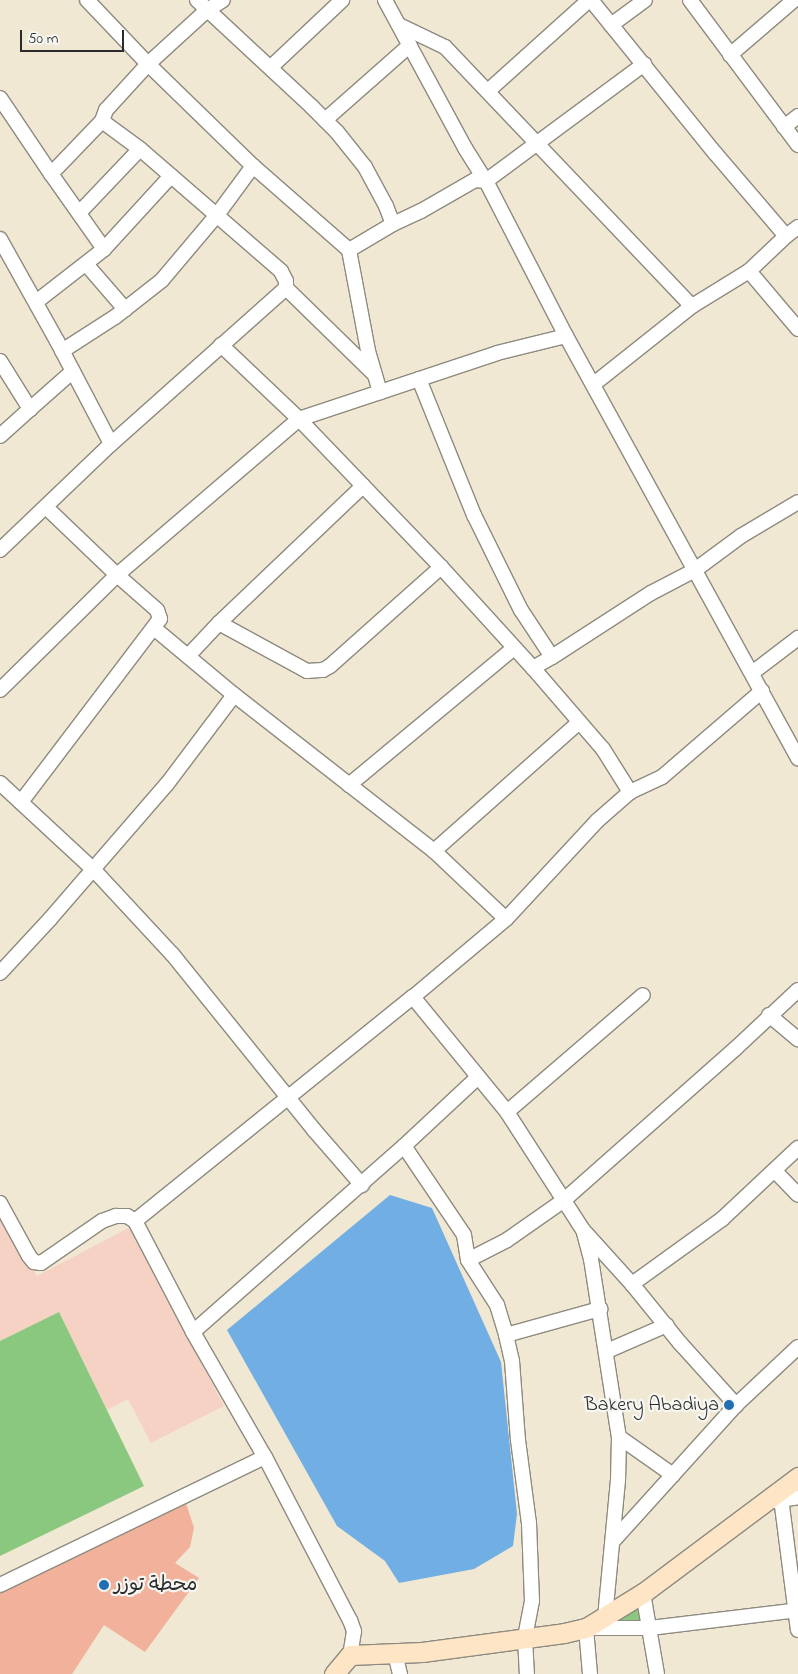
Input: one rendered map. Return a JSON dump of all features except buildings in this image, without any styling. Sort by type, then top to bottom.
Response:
[{"type":"street","points":[[87,0],[148,64],[253,166],[349,250],[358,302],[380,392]]},
{"type":"street","points":[[51,174],[102,121],[106,110],[202,5],[223,0]]},
{"type":"street","points":[[271,67],[342,0]]},
{"type":"street","points":[[385,0],[465,148],[486,181],[566,336],[798,758]]},
{"type":"street","points":[[488,91],[590,0],[644,64],[715,154],[786,236]]},
{"type":"street","points":[[611,25],[645,0]]},
{"type":"street","points":[[690,0],[798,145]]},
{"type":"street","points":[[730,55],[794,0]]},
{"type":"street","points":[[202,5],[271,67],[325,120],[365,167],[386,206],[393,224]]},
{"type":"street","points":[[399,25],[444,47],[692,306]]},
{"type":"street","points":[[325,120],[410,45]]},
{"type":"street","points":[[349,250],[393,224],[421,212],[475,180],[486,181],[535,142],[644,64]]},
{"type":"street","points":[[0,98],[104,249]]},
{"type":"street","points":[[784,127],[798,116]]},
{"type":"street","points":[[102,121],[140,149],[281,271],[286,281],[286,288],[374,373]]},
{"type":"street","points":[[80,213],[140,149]]},
{"type":"street","points":[[62,351],[125,309],[162,280],[217,215],[253,166]]},
{"type":"street","points":[[36,302],[104,249],[171,176]]},
{"type":"street","points":[[594,384],[692,306],[749,271],[786,236],[798,228]]},
{"type":"street","points":[[2,248],[36,302],[110,444]]},
{"type":"street","points":[[86,264],[125,309]]},
{"type":"street","points":[[749,271],[798,329]]},
{"type":"street","points":[[1,547],[47,508],[110,444],[197,369],[221,345],[286,288]]},
{"type":"street","points":[[0,690],[117,575],[299,419],[497,353],[566,336]]},
{"type":"street","points":[[221,345],[299,419],[441,567],[603,749],[630,792]]},
{"type":"street","points":[[0,361],[30,409]]},
{"type":"street","points":[[0,436],[73,371]]},
{"type":"street","points":[[420,379],[474,515],[521,610],[552,657]]},
{"type":"street","points":[[188,656],[219,623],[363,486]]},
{"type":"street","points":[[532,668],[651,593],[695,570],[741,536],[798,502]]},
{"type":"street","points":[[21,802],[155,629],[160,619],[157,610],[117,575],[47,508]]},
{"type":"street","points":[[219,623],[307,671],[322,670],[330,666],[441,567]]},
{"type":"street","points":[[155,629],[234,696],[434,851],[506,919]]},
{"type":"street","points":[[752,673],[798,638]]},
{"type":"street","points":[[349,785],[513,649]]},
{"type":"street","points":[[135,1221],[413,997],[506,919],[597,821],[630,792],[662,776],[762,691]]},
{"type":"street","points":[[0,974],[93,870],[188,758],[234,696]]},
{"type":"street","points":[[434,851],[578,723]]},
{"type":"street","points":[[0,784],[93,870],[173,955],[288,1098],[362,1185]]},
{"type":"street","points":[[468,1260],[507,1240],[563,1201],[736,1048],[769,1015],[798,990]]},
{"type":"street","points":[[507,1112],[643,995]]},
{"type":"street","points":[[413,997],[507,1112],[583,1230],[736,1405]]},
{"type":"street","points":[[769,1015],[798,1040]]},
{"type":"street","points":[[193,1332],[362,1185],[478,1077]]},
{"type":"street","points":[[404,1146],[464,1235],[468,1260],[497,1306],[506,1335],[512,1362],[518,1440],[529,1523],[532,1601],[526,1638],[527,1674]]},
{"type":"street","points":[[632,1284],[722,1219],[798,1148]]},
{"type":"street","points":[[775,1171],[798,1195]]},
{"type":"street","points":[[0,1203],[34,1262],[42,1263],[102,1221],[127,1216],[135,1221],[193,1332],[265,1458],[350,1620],[354,1630],[350,1655],[334,1674]]},
{"type":"street","points":[[583,1230],[591,1258],[600,1309],[619,1437],[613,1542],[605,1617]]},
{"type":"street","points":[[506,1335],[600,1309]]},
{"type":"street","points":[[607,1351],[667,1325]]},
{"type":"street","points":[[613,1542],[736,1405],[798,1348]]},
{"type":"street","points":[[619,1437],[673,1475]]},
{"type":"street","points":[[0,1585],[265,1458]]},
{"type":"street","points":[[586,1628],[643,1593],[798,1477]]},
{"type":"street","points":[[757,1507],[781,1498],[798,1497]]},
{"type":"street","points":[[781,1498],[798,1630]]},
{"type":"street","points":[[643,1593],[657,1674]]},
{"type":"street","points":[[350,1655],[395,1654],[526,1638],[586,1628],[650,1628],[797,1611]]},
{"type":"street","points":[[586,1628],[590,1674]]},
{"type":"street","points":[[395,1654],[400,1674]]},
{"type":"shaded area","points":[[0,1218],[37,1276],[130,1227],[224,1406],[151,1443],[128,1399],[107,1410],[59,1312],[0,1341]]},
{"type":"green space","points":[[59,1312],[144,1486],[0,1556],[0,1341]]},
{"type":"green space","points":[[638,1598],[643,1622],[601,1619]]},
{"type":"water","points":[[390,1195],[432,1208],[501,1362],[517,1514],[513,1546],[474,1569],[399,1583],[385,1561],[337,1526],[227,1330]]},
{"type":"place","name":"Bakery Abadiya","points":[[729,1405]]},
{"type":"place","name":"محطة توزر","points":[[104,1585]]}]
